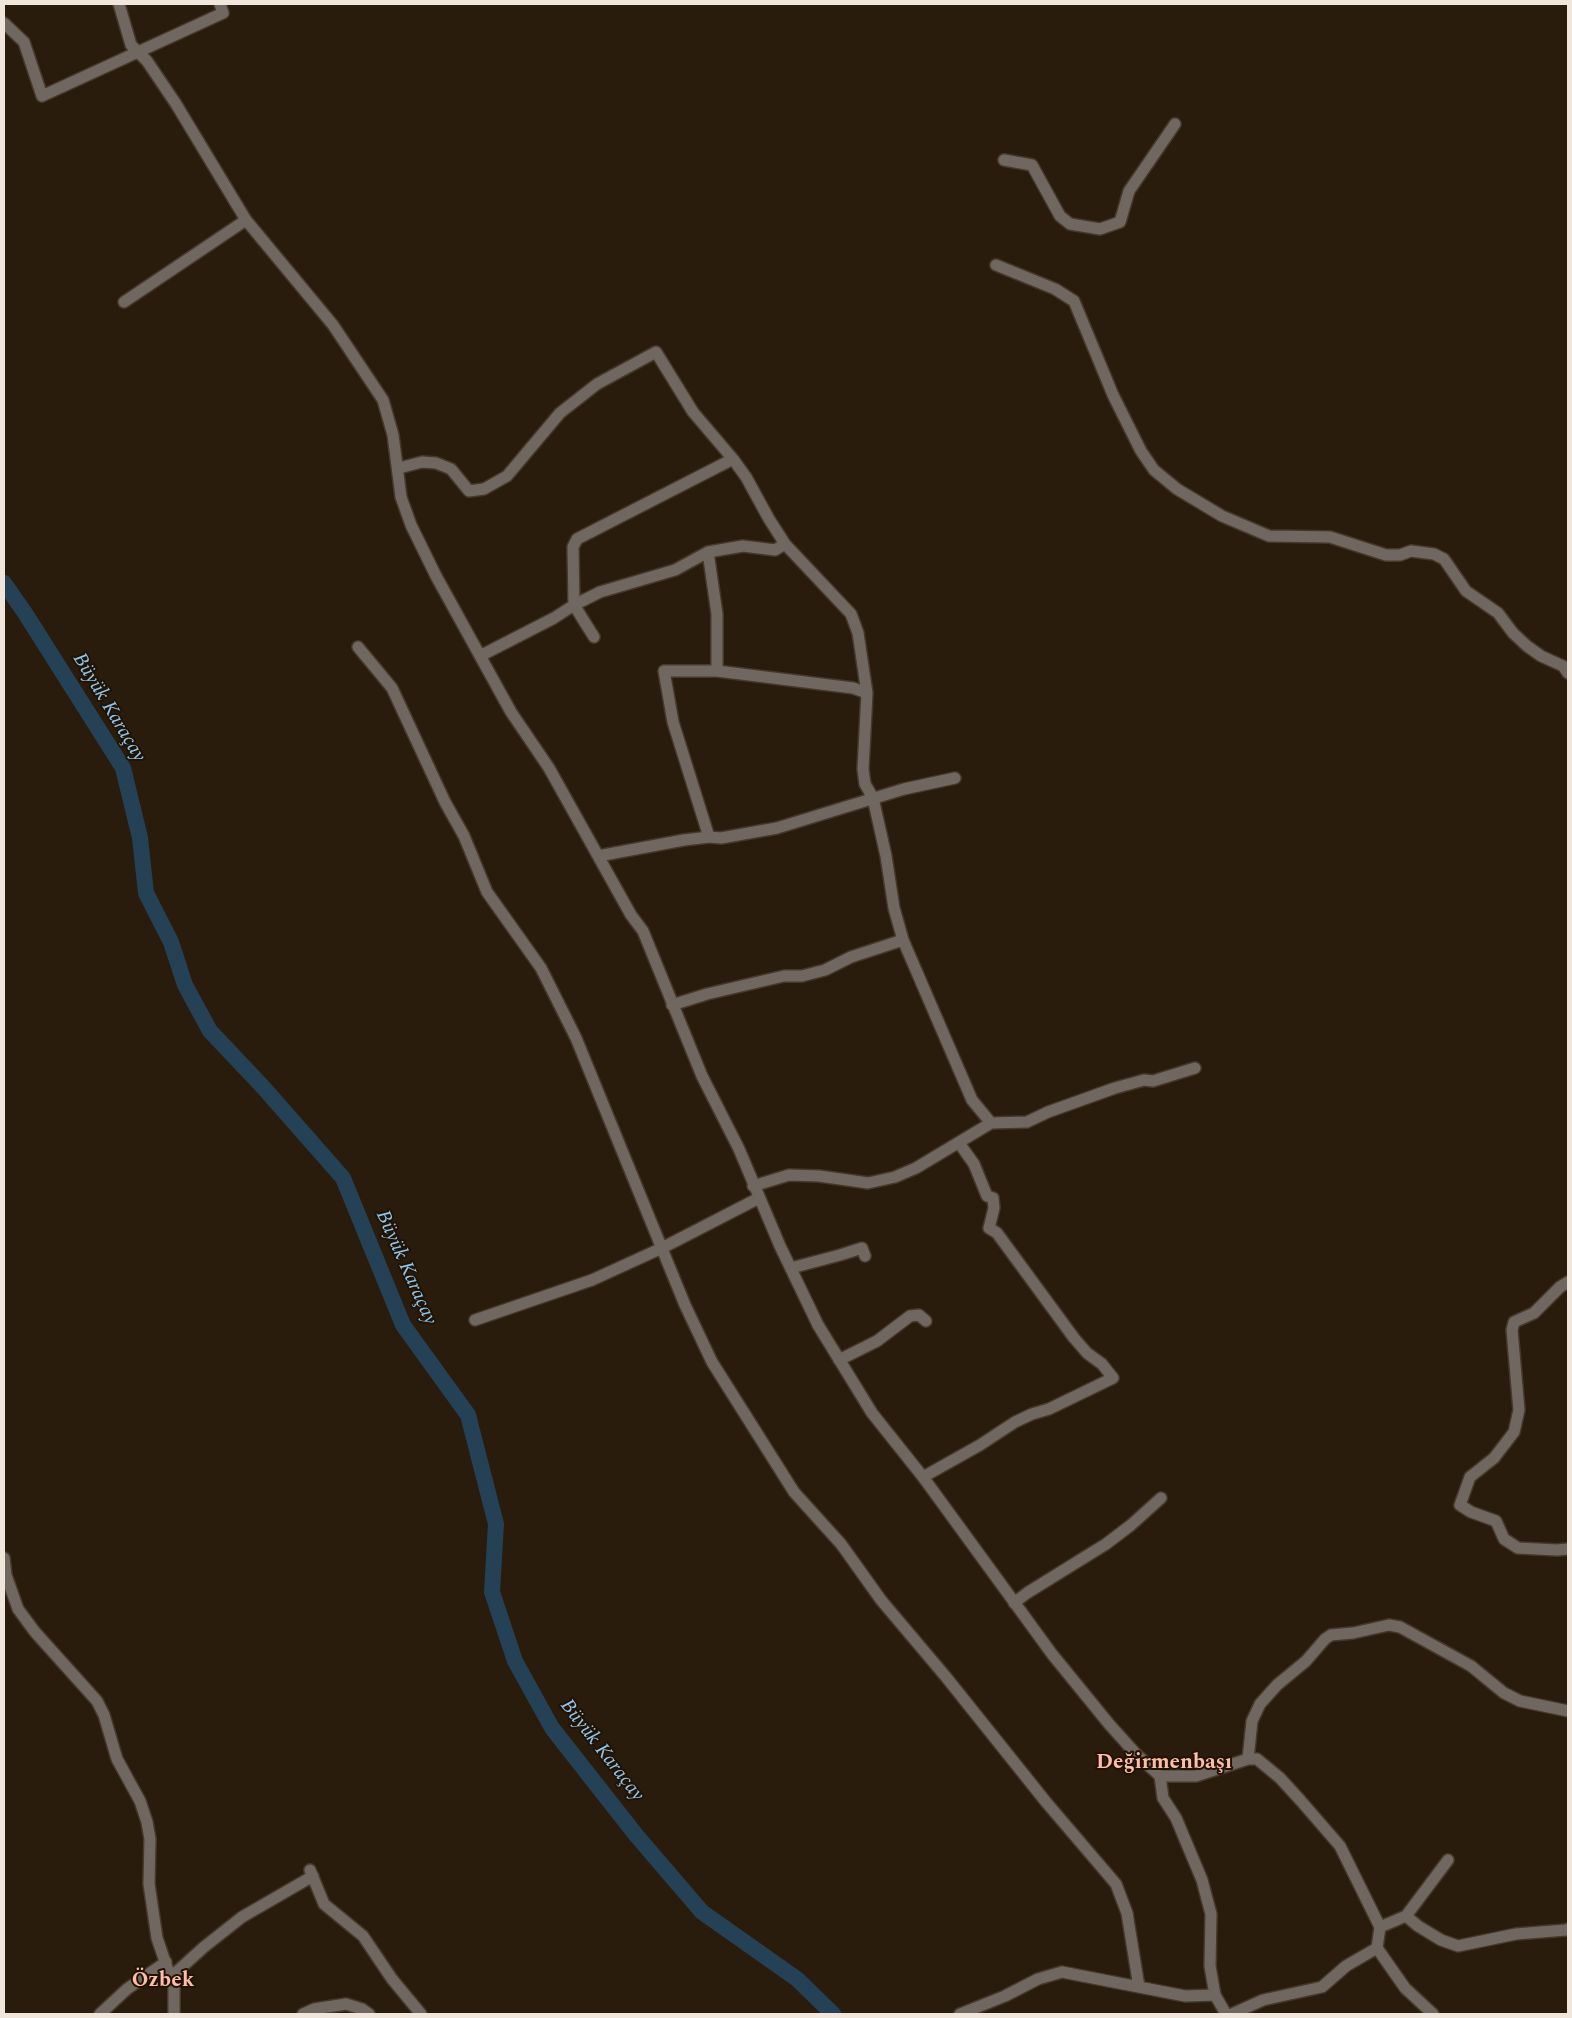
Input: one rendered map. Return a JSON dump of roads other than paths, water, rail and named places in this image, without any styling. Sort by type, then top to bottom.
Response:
[{"type":"street","points":[[119,4],[131,45],[147,61],[176,104],[246,220],[333,325],[383,400],[393,435],[399,468],[401,497],[411,525],[511,712],[549,768],[631,915],[643,931],[702,1076],[739,1149],[759,1198],[818,1325],[872,1412],[923,1477],[1052,1654],[1109,1724],[1136,1754],[1160,1776],[1163,1798],[1176,1818],[1202,1880],[1211,1914],[1210,1966],[1215,1995],[1226,2014]]},
{"type":"street","points":[[4,23],[24,42],[42,96],[223,13],[220,4]]},
{"type":"street","points":[[1004,160],[1032,165],[1060,216],[1070,224],[1100,229],[1120,222],[1129,191],[1175,124]]},
{"type":"street","points":[[124,302],[246,220]]},
{"type":"street","points":[[996,265],[1056,289],[1074,301],[1113,395],[1140,451],[1154,470],[1178,489],[1222,516],[1269,536],[1330,537],[1386,556],[1400,555],[1411,551],[1439,556],[1444,559],[1466,591],[1498,613],[1513,633],[1527,646],[1541,656],[1563,666],[1568,672]]},
{"type":"street","points":[[399,468],[422,462],[436,463],[451,469],[469,491],[484,489],[507,476],[560,412],[597,384],[656,352],[693,412],[746,477],[768,519],[785,544],[851,614],[858,633],[867,693],[863,769],[865,784],[873,798],[886,856],[894,908],[903,940],[972,1100],[991,1123]]},
{"type":"street","points":[[594,637],[574,605],[573,547],[577,539],[733,459]]},
{"type":"street","points":[[480,656],[600,592],[675,570],[708,552],[743,546],[775,550],[785,544]]},
{"type":"street","points":[[708,552],[717,614],[717,671]]},
{"type":"street","points":[[358,647],[392,688],[445,802],[464,836],[487,892],[541,968],[576,1038],[685,1305],[712,1362],[794,1492],[841,1544],[881,1600],[1046,1802],[1116,1884],[1127,1913],[1139,1987]]},
{"type":"street","points":[[709,837],[673,722],[664,671],[717,671],[853,688],[867,693]]},
{"type":"street","points":[[598,856],[684,840],[709,837],[721,838],[777,828],[873,798],[955,778]]},
{"type":"street","points":[[672,1005],[707,994],[784,976],[802,976],[824,970],[851,957],[903,940]]},
{"type":"street","points":[[754,1186],[788,1175],[819,1176],[868,1183],[883,1181],[916,1168],[991,1123],[1028,1122],[1048,1112],[1114,1088],[1144,1080],[1153,1081],[1195,1068]]},
{"type":"street","points":[[923,1477],[980,1445],[1015,1422],[1049,1409],[1113,1378],[1102,1364],[1074,1338],[997,1233],[989,1228],[994,1208],[993,1198],[987,1196],[974,1164],[959,1143]]},
{"type":"street","points":[[474,1320],[592,1280],[662,1248],[759,1198]]},
{"type":"street","points":[[791,1268],[862,1248],[865,1256]]},
{"type":"street","points":[[1568,1282],[1560,1287],[1534,1314],[1514,1322],[1512,1330],[1519,1410],[1514,1432],[1494,1458],[1470,1477],[1460,1505],[1471,1512],[1496,1521],[1504,1539],[1518,1548],[1568,1549]]},
{"type":"street","points":[[839,1360],[876,1340],[910,1316],[919,1316],[926,1320]]},
{"type":"street","points":[[1014,1602],[1106,1544],[1161,1498]]},
{"type":"street","points":[[4,1558],[6,1575],[18,1609],[35,1632],[97,1701],[104,1715],[117,1759],[140,1801],[150,1839],[149,1884],[151,1902],[158,1938],[172,1976],[174,2014]]},
{"type":"street","points":[[1248,1759],[1252,1721],[1260,1704],[1277,1685],[1306,1661],[1325,1639],[1331,1635],[1354,1633],[1389,1625],[1400,1627],[1471,1666],[1487,1677],[1504,1693],[1520,1702],[1568,1712]]},
{"type":"street","points":[[1160,1776],[1196,1776],[1248,1759],[1257,1759],[1280,1778],[1340,1846],[1380,1927],[1377,1948],[1405,1988],[1433,2014]]},
{"type":"street","points":[[1380,1927],[1406,1916],[1448,1860]]},
{"type":"street","points":[[172,1976],[204,1947],[242,1917],[312,1873],[324,1904],[363,1936],[392,1979],[421,2014]]},
{"type":"street","points":[[1406,1916],[1441,1940],[1458,1946],[1516,1934],[1568,1929]]},
{"type":"street","points":[[1232,2014],[1263,2000],[1322,1987],[1346,1966],[1377,1948]]},
{"type":"street","points":[[100,2014],[127,1989],[166,1962]]},
{"type":"street","points":[[960,2014],[1005,1996],[1038,1979],[1062,1972],[1186,1996],[1215,1995]]},
{"type":"street","points":[[303,2014],[314,2009],[346,2004],[362,2009],[369,2014]]},
{"type":"waterway","name":"Büyük Karaçay","points":[[4,583],[123,768],[140,838],[146,893],[171,942],[185,985],[210,1031],[263,1087],[343,1178],[403,1325],[468,1415],[496,1524],[492,1592],[515,1661],[552,1728],[636,1835],[702,1912],[797,1979],[833,2014]]},
{"type":"district","name":"Değirmenbaşı","points":[[1164,1764]]},
{"type":"district","name":"Özbek","points":[[163,1982]]}]
